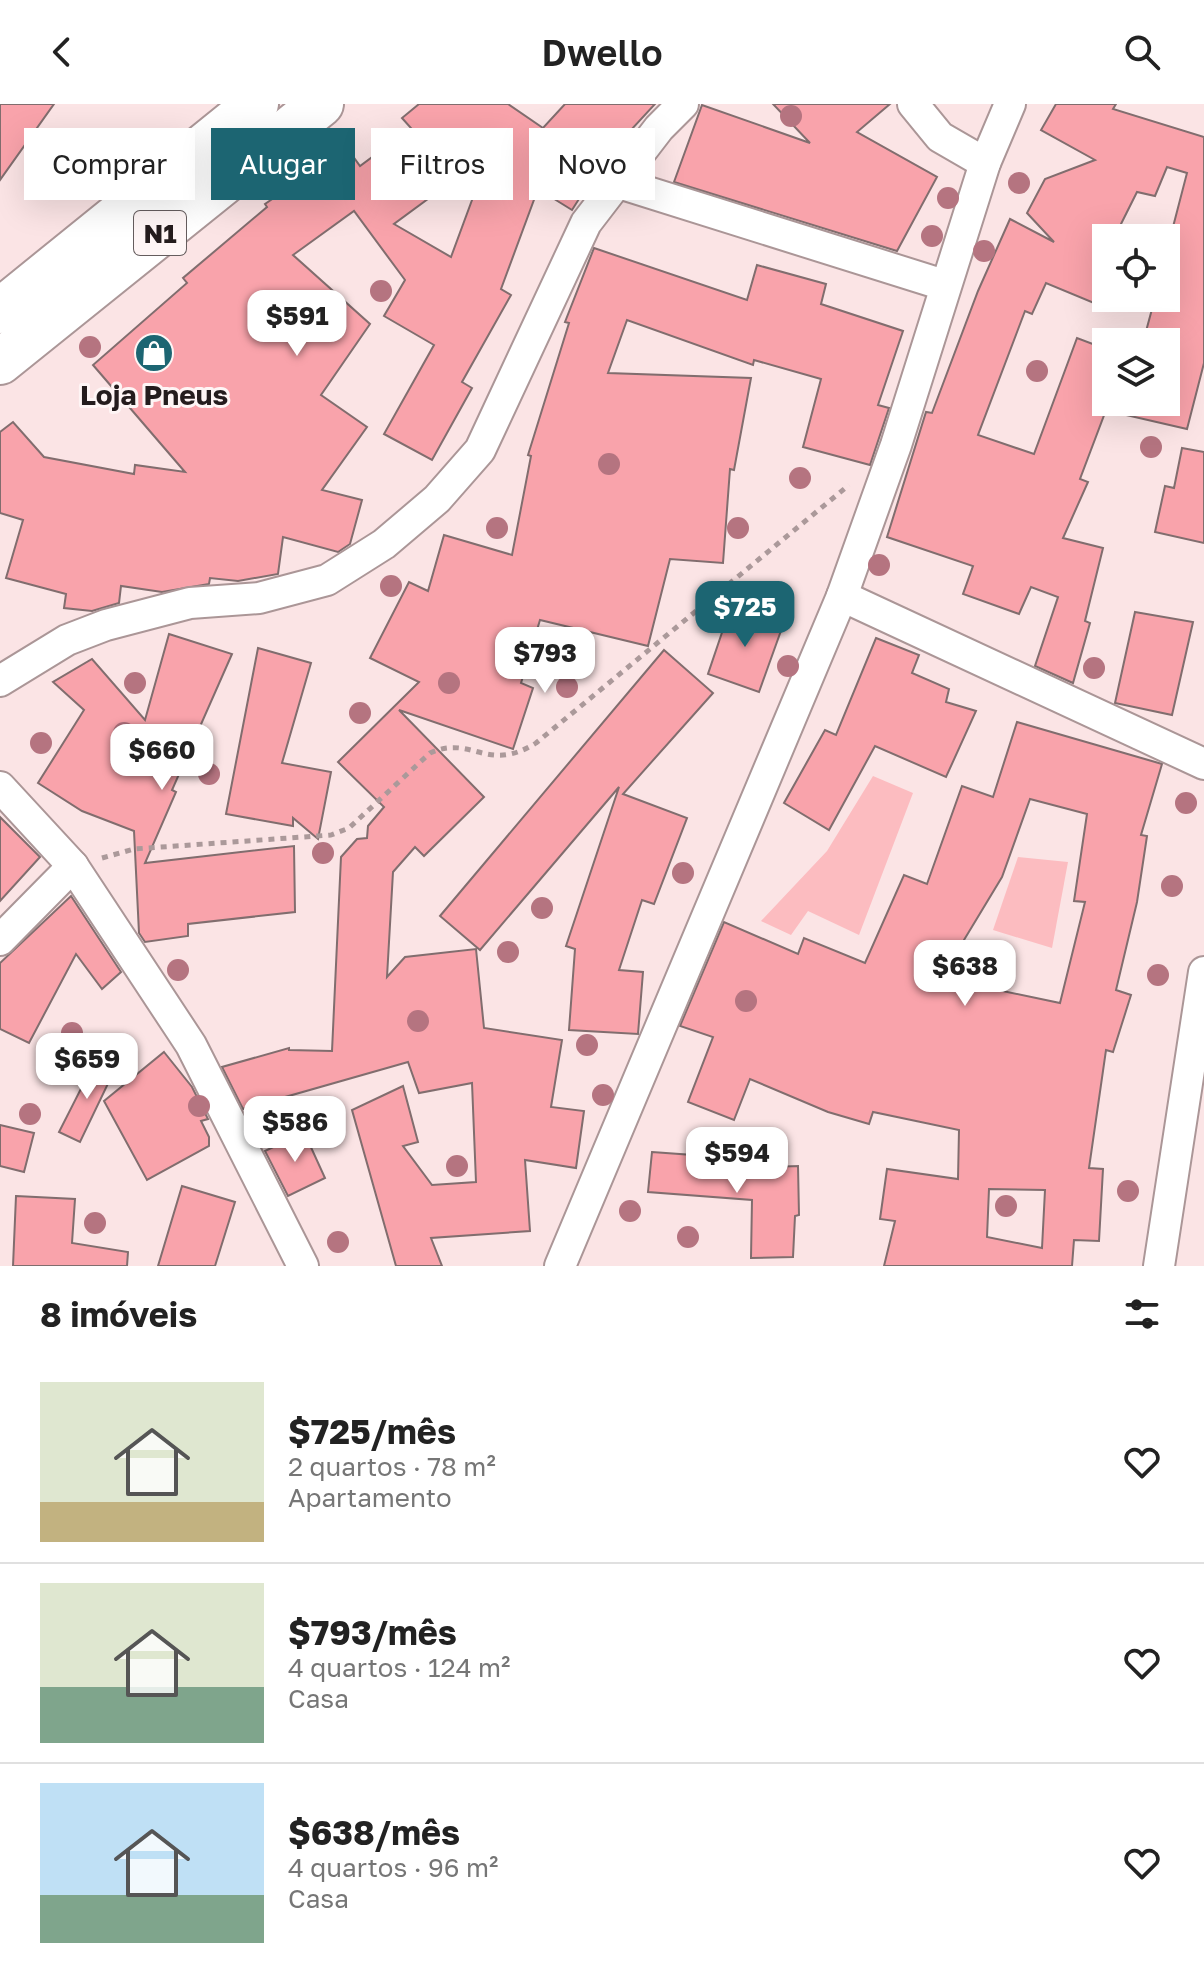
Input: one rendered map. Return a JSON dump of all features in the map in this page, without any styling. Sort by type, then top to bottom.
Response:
[{"type":"main road","name":"N1","points":[[0,311],[256,104]]},
{"type":"main road","name":"N1","points":[[0,362],[321,104]]},
{"type":"street","points":[[655,134],[683,104]]},
{"type":"street","points":[[913,104],[940,137],[985,163]]},
{"type":"street","points":[[560,1266],[842,596],[896,445],[985,163],[1010,104]]},
{"type":"street","points":[[655,194],[944,285]]},
{"type":"street","points":[[0,681],[67,640],[106,625],[143,612],[190,603],[259,598],[327,580],[384,544],[437,499],[480,450],[586,223],[605,200]]},
{"type":"street","points":[[842,596],[1204,764]]},
{"type":"street","points":[[0,787],[73,866],[191,1045],[303,1266]]},
{"type":"street","points":[[0,940],[73,866]]},
{"type":"street","points":[[1159,1266],[1204,972]]},
{"type":"path","points":[[73,866],[134,849],[331,835],[349,828],[430,753],[444,747],[459,747],[494,757],[515,756],[536,743],[896,445]]},
{"type":"shaded area","points":[[873,776],[913,793],[859,935],[808,911],[791,935],[761,921],[827,851]]},
{"type":"shaded area","points":[[1018,857],[1068,862],[1052,948],[993,930]]},
{"type":"building","points":[[0,104],[54,104],[37,128],[24,128],[24,146],[0,180]]},
{"type":"building","points":[[419,104],[508,104],[543,128],[529,128],[529,200],[534,200],[501,289],[511,295],[462,382],[472,388],[432,460],[384,434],[434,345],[384,316],[405,280],[354,211],[293,255],[370,324],[321,395],[367,427],[322,490],[362,500],[350,544],[338,552],[283,537],[278,574],[238,581],[210,578],[209,584],[162,592],[121,586],[119,603],[92,611],[64,608],[66,594],[6,578],[23,520],[0,513],[0,432],[13,422],[44,457],[134,474],[135,465],[185,472],[93,365],[187,283],[183,278],[267,207],[265,204],[271,200],[355,200],[355,159],[360,166],[371,158],[371,200],[427,200],[394,224],[451,257],[472,200],[513,200],[513,128],[411,128],[402,118]]},
{"type":"building","points":[[565,104],[655,104],[633,128],[543,128]]},
{"type":"building","points":[[773,104],[890,104],[857,132],[937,177],[897,251],[674,182],[702,105],[810,143]]},
{"type":"building","points":[[1056,104],[1116,104],[1113,109],[1204,137],[1204,363],[1187,429],[1130,416],[1180,416],[1180,328],[1147,328],[1151,312],[1180,312],[1180,224],[1174,224],[1187,173],[1167,167],[1155,196],[1137,192],[1121,224],[1092,224],[1092,302],[1046,283],[1032,314],[1025,311],[978,435],[1034,454],[1077,338],[1092,344],[1092,416],[1104,416],[1080,479],[1088,482],[1063,538],[1103,548],[1085,621],[1090,623],[1073,683],[1035,666],[1058,597],[1031,587],[1019,614],[963,594],[973,566],[887,537],[926,412],[932,413],[978,291],[1010,219],[1054,242],[1027,213],[1045,179],[1095,160],[1041,130]]},
{"type":"building","points":[[556,200],[578,200],[572,210]]},
{"type":"building","points":[[594,248],[747,300],[757,265],[826,284],[821,304],[903,331],[878,405],[889,408],[870,465],[803,447],[821,379],[754,360],[753,365],[627,320],[608,373],[751,378],[734,470],[730,469],[723,563],[670,559],[648,646],[540,620],[521,683],[533,688],[513,749],[399,710],[484,797],[424,856],[415,847],[393,872],[387,977],[405,957],[476,949],[484,1028],[562,1040],[551,1107],[584,1111],[576,1168],[525,1160],[530,1231],[431,1238],[442,1266],[396,1266],[352,1110],[403,1086],[418,1142],[403,1146],[432,1185],[476,1182],[472,1083],[419,1093],[408,1062],[243,1109],[222,1067],[289,1048],[332,1051],[341,857],[357,839],[367,838],[368,826],[384,807],[338,762],[419,682],[370,658],[409,582],[428,591],[444,535],[512,555],[531,456],[528,455],[569,323],[565,322]]},
{"type":"building","points":[[1182,448],[1204,452],[1204,543],[1155,532],[1165,486],[1174,488]]},
{"type":"building","points":[[731,606],[783,625],[759,692],[708,674]]},
{"type":"building","points":[[1135,612],[1193,622],[1172,715],[1115,703]]},
{"type":"building","points":[[169,634],[232,654],[172,790],[176,792],[145,863],[294,846],[295,912],[188,924],[188,936],[145,942],[139,933],[134,831],[82,811],[38,783],[84,710],[53,682],[92,659],[145,720]]},
{"type":"building","points":[[876,638],[919,655],[912,673],[949,689],[946,702],[976,711],[946,777],[875,746],[829,830],[784,803],[825,730],[836,735]]},
{"type":"building","points":[[258,648],[311,663],[282,763],[331,772],[318,839],[293,818],[293,826],[226,814]]},
{"type":"building","points":[[664,650],[713,693],[623,794],[687,818],[654,904],[642,900],[619,970],[643,972],[638,1034],[569,1030],[575,949],[566,946],[619,787],[480,950],[440,916]]},
{"type":"building","points":[[1017,722],[1162,764],[1141,835],[1147,836],[1137,902],[1116,990],[1131,995],[1113,1052],[1106,1050],[1089,1168],[1103,1169],[1099,1241],[1074,1240],[1072,1266],[884,1266],[895,1221],[880,1219],[887,1169],[958,1179],[959,1130],[873,1112],[869,1124],[828,1112],[750,1079],[734,1120],[688,1102],[713,1037],[680,1026],[724,922],[798,954],[804,938],[865,963],[904,875],[927,884],[962,786],[993,797]],"holes":[[[1030,799],[1087,814],[1074,901],[1085,902],[1060,1003],[941,978],[1002,877]],[[989,1189],[1045,1190],[1042,1248],[987,1237]]]},
{"type":"building","points":[[0,817],[40,857],[0,901]]},
{"type":"building","points":[[71,896],[121,972],[102,989],[76,954],[29,1043],[0,1029],[0,963]]},
{"type":"building","points":[[164,1052],[192,1087],[208,1119],[201,1121],[209,1137],[209,1146],[147,1180],[104,1101]]},
{"type":"building","points":[[96,1059],[115,1069],[80,1142],[59,1132]]},
{"type":"building","points":[[0,1125],[34,1133],[24,1172],[0,1166]]},
{"type":"building","points":[[304,1132],[325,1178],[288,1196],[265,1151]]},
{"type":"building","points":[[652,1152],[720,1157],[715,1169],[798,1166],[799,1215],[795,1216],[793,1257],[751,1258],[752,1200],[648,1192]]},
{"type":"building","points":[[182,1186],[235,1202],[215,1266],[158,1266]]},
{"type":"building","points":[[16,1196],[75,1199],[72,1243],[128,1252],[127,1266],[13,1266]]},
{"type":"place","name":"Loja Pneus","points":[[154,353]]}]
